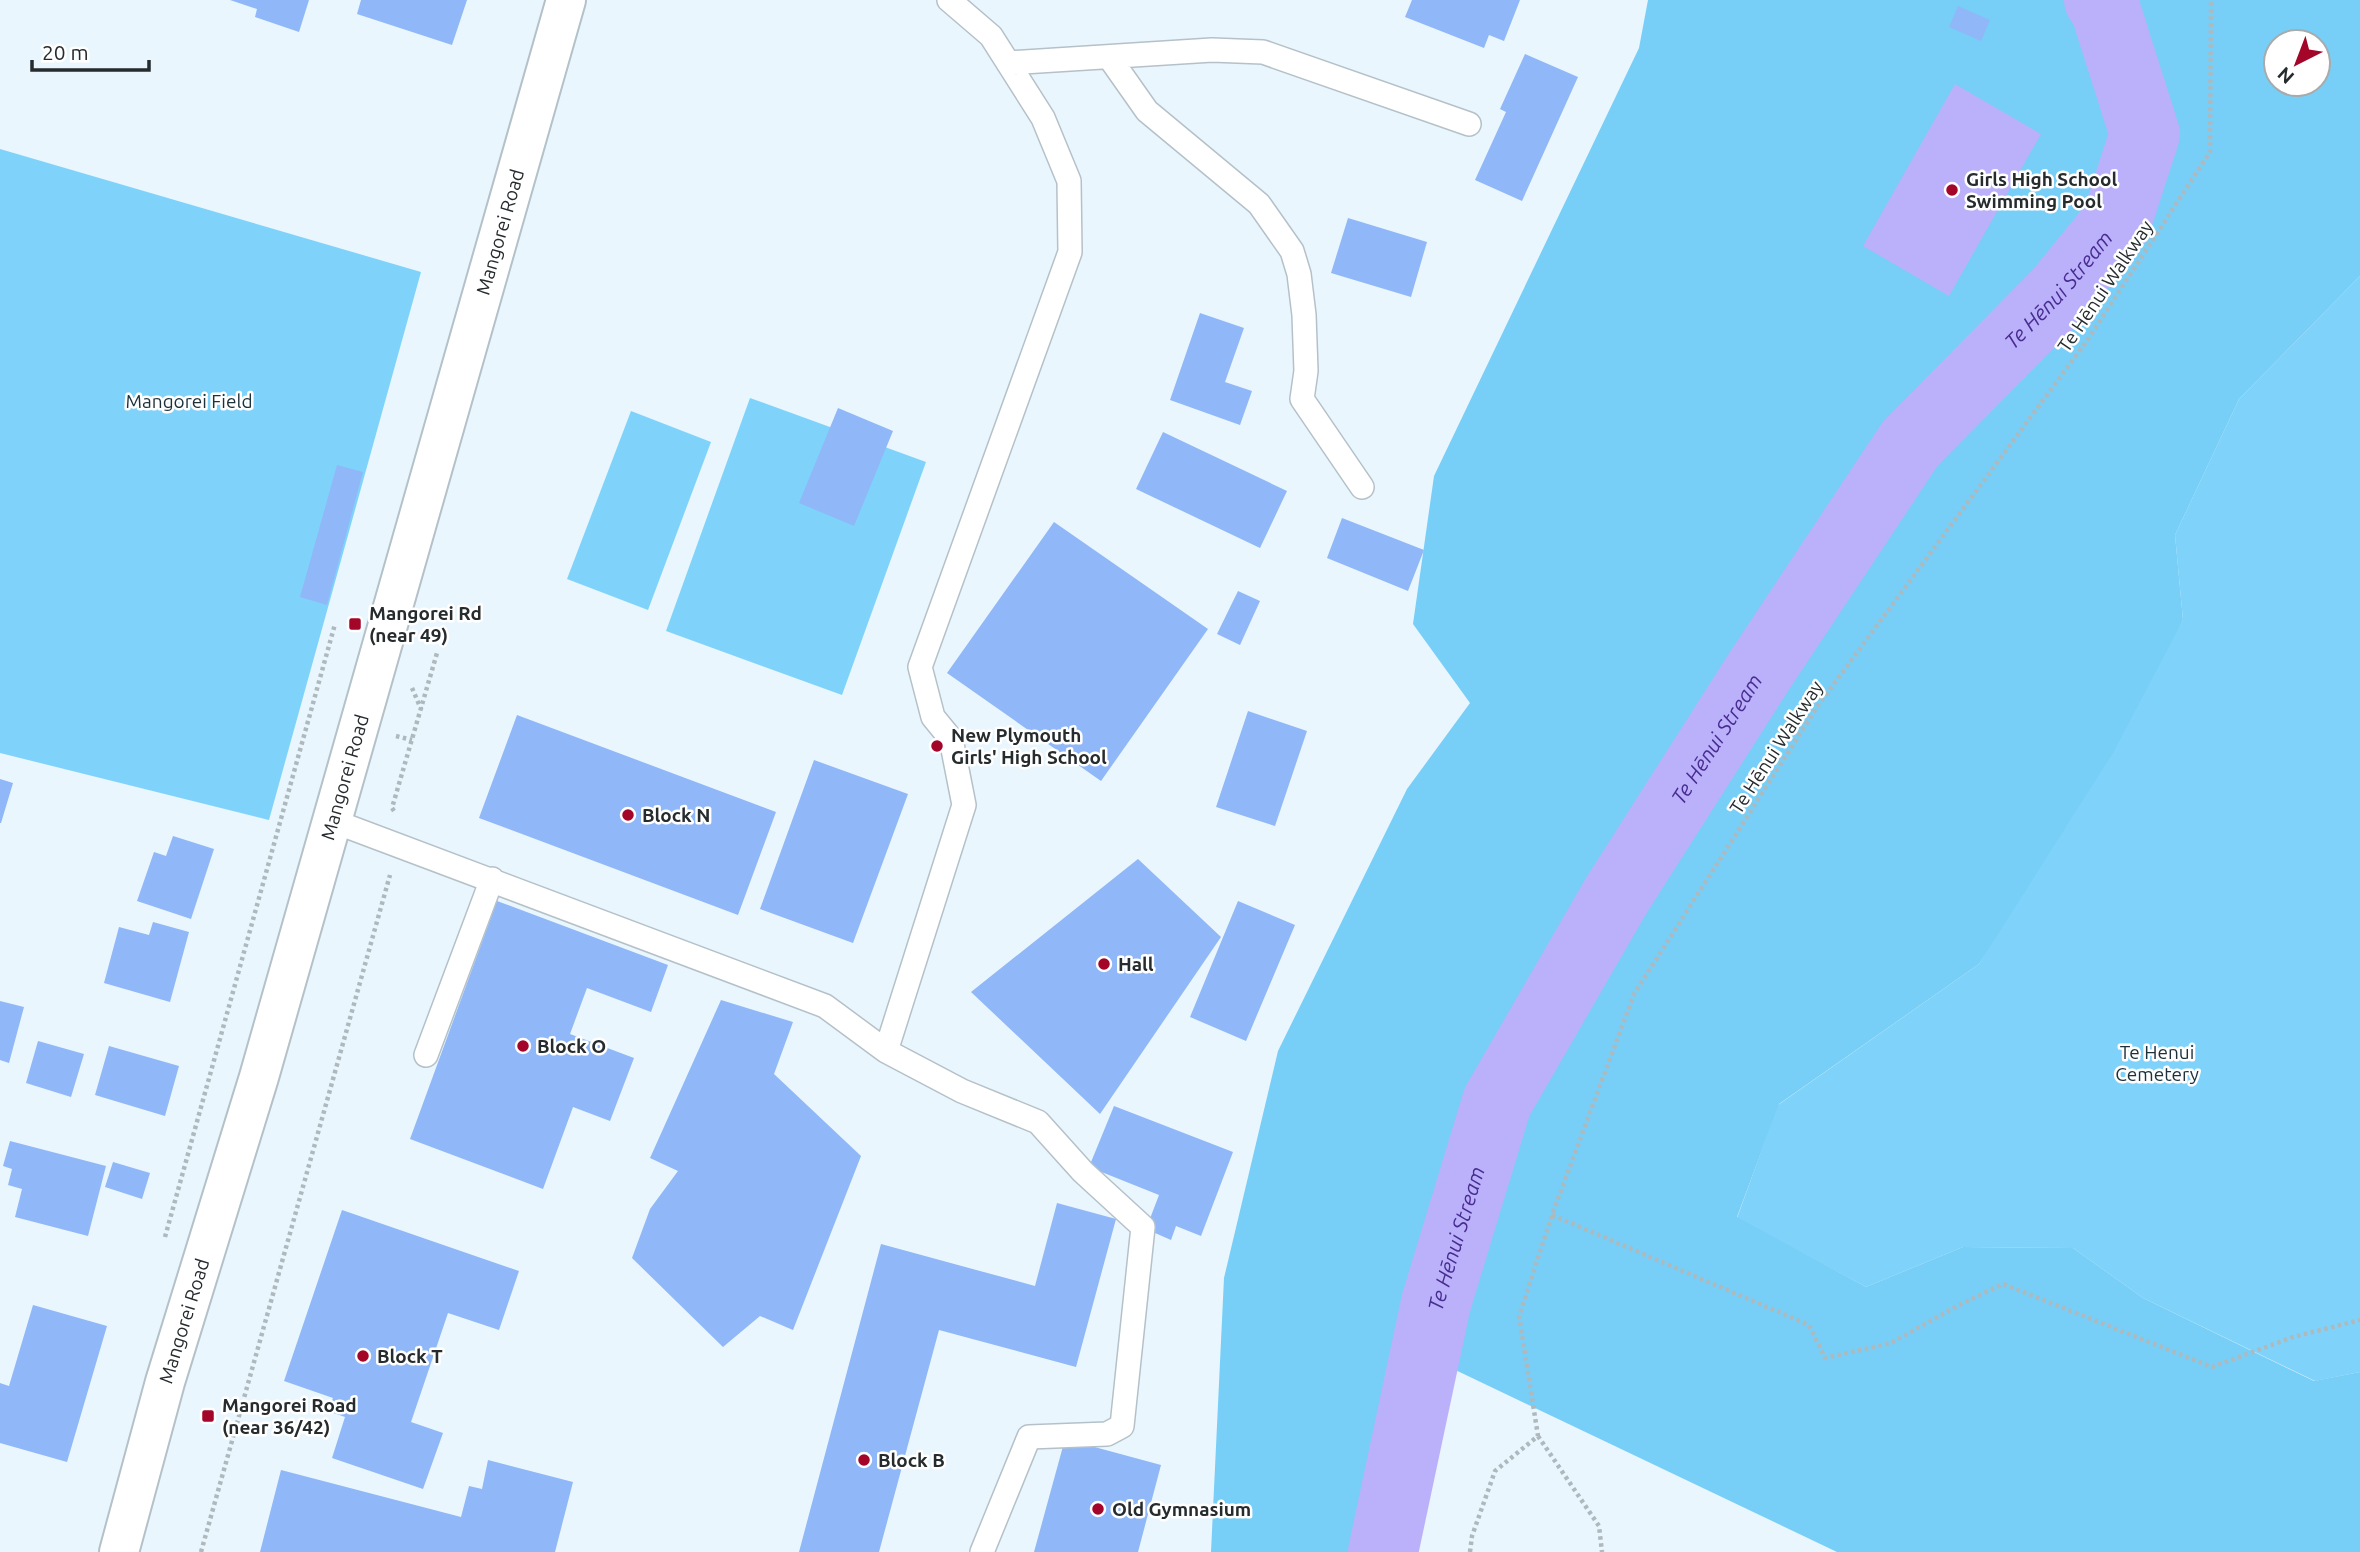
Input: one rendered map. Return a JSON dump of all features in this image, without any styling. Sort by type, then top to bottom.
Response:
[{"type":"main road","name":"Mangorei Road","points":[[119,1552],[165,1382],[256,1088],[333,821],[566,0]]},
{"type":"lane","points":[[886,1051],[964,805],[951,739],[933,717],[920,667],[1070,252],[1069,180],[1042,118],[991,36],[949,0]]},
{"type":"lane","points":[[1008,63],[1212,50],[1263,52],[1469,124]]},
{"type":"lane","points":[[1109,57],[1147,111],[1259,204],[1292,251],[1299,274],[1304,315],[1306,372],[1302,399],[1362,487]]},
{"type":"lane","points":[[333,821],[825,1006],[886,1051],[962,1091],[1038,1122],[1083,1172],[1143,1227],[1122,1426],[1107,1434],[1029,1437],[982,1552]]},
{"type":"lane","points":[[426,1055],[492,879]]},
{"type":"path","name":"Te Hēnui Walkway","points":[[1538,1436],[1518,1316],[1552,1215],[1634,993],[1819,704],[2085,342],[2210,152],[2211,0]]},
{"type":"path","points":[[163,1245],[335,624]]},
{"type":"path","points":[[201,1552],[403,828],[393,808],[437,653]]},
{"type":"path","points":[[320,680],[330,672]]},
{"type":"path","points":[[409,680],[421,709]]},
{"type":"path","points":[[1552,1215],[1809,1325],[1825,1358],[1891,1343],[2003,1284],[2212,1367],[2293,1337],[2360,1320]]},
{"type":"path","points":[[1470,1552],[1472,1536],[1495,1471],[1538,1436],[1599,1527],[1602,1552]]},
{"type":"green space","name":"Mangorei Field","points":[[0,149],[421,272],[269,820],[0,753]]},
{"type":"green space","name":"Te Henui Cemetery","points":[[2360,276],[2360,1372],[2315,1381],[2143,1298],[2073,1248],[1963,1247],[1866,1287],[1737,1218],[1778,1105],[1979,964],[2183,620],[2175,535],[2239,399]]},
{"type":"green space","points":[[750,398],[926,462],[842,695],[666,631]]},
{"type":"green space","points":[[631,411],[711,442],[648,610],[567,579]]},
{"type":"shaded area","points":[[1648,0],[2360,0],[2360,276],[2239,399],[2175,535],[2183,620],[2113,753],[1979,964],[1779,1104],[1737,1217],[1866,1287],[1963,1247],[2073,1248],[2143,1298],[2314,1381],[2360,1372],[2360,1552],[1837,1552],[1424,1355],[1414,1552],[1211,1552],[1224,1278],[1278,1051],[1407,789],[1470,703],[1413,624],[1434,476],[1639,48]]},
{"type":"shaded area","name":"Girls High School Swimming Pool","points":[[1955,84],[2041,134],[1949,296],[1863,246]]},
{"type":"building","points":[[230,0],[309,0],[299,32],[255,17],[257,9]]},
{"type":"building","points":[[361,0],[467,0],[452,45],[357,14]]},
{"type":"building","points":[[1412,0],[1520,0],[1504,41],[1489,35],[1484,48],[1405,17]]},
{"type":"building","points":[[1958,6],[1990,20],[1981,41],[1949,27]]},
{"type":"building","points":[[1525,54],[1578,77],[1522,201],[1475,180],[1506,112],[1500,109]]},
{"type":"building","points":[[1348,218],[1427,242],[1411,297],[1331,273]]},
{"type":"building","points":[[1200,313],[1244,328],[1225,382],[1252,391],[1240,425],[1170,400]]},
{"type":"building","points":[[838,408],[893,431],[854,526],[799,503]]},
{"type":"building","points":[[1163,432],[1287,491],[1260,548],[1136,489]]},
{"type":"building","points":[[337,465],[363,472],[327,605],[300,597]]},
{"type":"building","points":[[1342,518],[1424,550],[1408,591],[1327,558]]},
{"type":"building","points":[[1054,522],[1208,629],[1101,781],[947,673]]},
{"type":"building","points":[[1238,591],[1260,601],[1240,645],[1217,634]]},
{"type":"building","points":[[1248,711],[1307,731],[1275,826],[1216,807]]},
{"type":"building","name":"Block N","points":[[517,715],[776,812],[738,915],[479,818]]},
{"type":"building","points":[[814,760],[908,794],[853,943],[760,909]]},
{"type":"building","points":[[0,779],[13,783],[1,823],[0,823]]},
{"type":"building","points":[[173,836],[214,849],[191,919],[137,901],[154,852],[166,856]]},
{"type":"building","name":"Hall","points":[[1138,859],[1221,937],[1100,1114],[971,992]]},
{"type":"building","name":"Block O","points":[[497,901],[668,965],[651,1012],[587,988],[570,1034],[634,1058],[610,1121],[573,1107],[543,1189],[410,1139]]},
{"type":"building","points":[[1238,901],[1295,925],[1246,1041],[1190,1017]]},
{"type":"building","points":[[153,922],[189,932],[170,1002],[104,983],[119,927],[149,935]]},
{"type":"building","points":[[721,1000],[793,1022],[774,1074],[861,1156],[793,1330],[760,1316],[723,1347],[632,1258],[650,1209],[678,1171],[650,1158]]},
{"type":"building","points":[[0,1001],[24,1007],[9,1063],[0,1060]]},
{"type":"building","points":[[38,1041],[84,1054],[71,1097],[26,1083]]},
{"type":"building","points":[[109,1046],[179,1066],[165,1116],[95,1095]]},
{"type":"building","points":[[1114,1106],[1233,1152],[1201,1236],[1176,1226],[1171,1240],[1146,1229],[1159,1195],[1089,1167]]},
{"type":"building","points":[[10,1141],[106,1166],[88,1236],[15,1217],[22,1189],[8,1185],[12,1169],[3,1166]]},
{"type":"building","points":[[113,1162],[150,1173],[142,1199],[105,1187]]},
{"type":"building","name":"Block B","points":[[1057,1203],[1116,1219],[1076,1367],[939,1330],[879,1552],[799,1552],[881,1244],[1035,1286]]},
{"type":"building","name":"Block T","points":[[342,1210],[519,1271],[499,1330],[448,1313],[411,1422],[443,1433],[423,1489],[332,1458],[345,1417],[328,1411],[333,1398],[284,1381]]},
{"type":"building","points":[[33,1305],[107,1326],[67,1462],[0,1443],[0,1383],[9,1386]]},
{"type":"building","name":"Old Gymnasium","points":[[1065,1439],[1161,1465],[1138,1552],[1034,1552]]},
{"type":"building","points":[[488,1460],[573,1482],[555,1552],[260,1552],[281,1470],[461,1517],[469,1486],[482,1489]]},
{"type":"waterway","name":"Te Hēnui Stream","points":[[1383,1552],[1436,1303],[1497,1102],[1616,896],[1758,673],[1910,444],[2059,293],[2116,223],[2145,134],[2105,8],[2099,0]]},
{"type":"place","name":"Girls High School Swimming Pool","points":[[1952,190]]},
{"type":"place","name":"Mangorei Rd (near 49)","points":[[355,624]]},
{"type":"place","name":"New Plymouth Girls' High School","points":[[937,746]]},
{"type":"place","name":"Block N","points":[[628,815]]},
{"type":"place","name":"Hall","points":[[1104,964]]},
{"type":"place","name":"Block O","points":[[523,1046]]},
{"type":"place","name":"Block T","points":[[363,1356]]},
{"type":"place","name":"Mangorei Road (near 36/42)","points":[[208,1416]]},
{"type":"place","name":"Block B","points":[[864,1460]]},
{"type":"place","name":"Old Gymnasium","points":[[1098,1509]]}]
